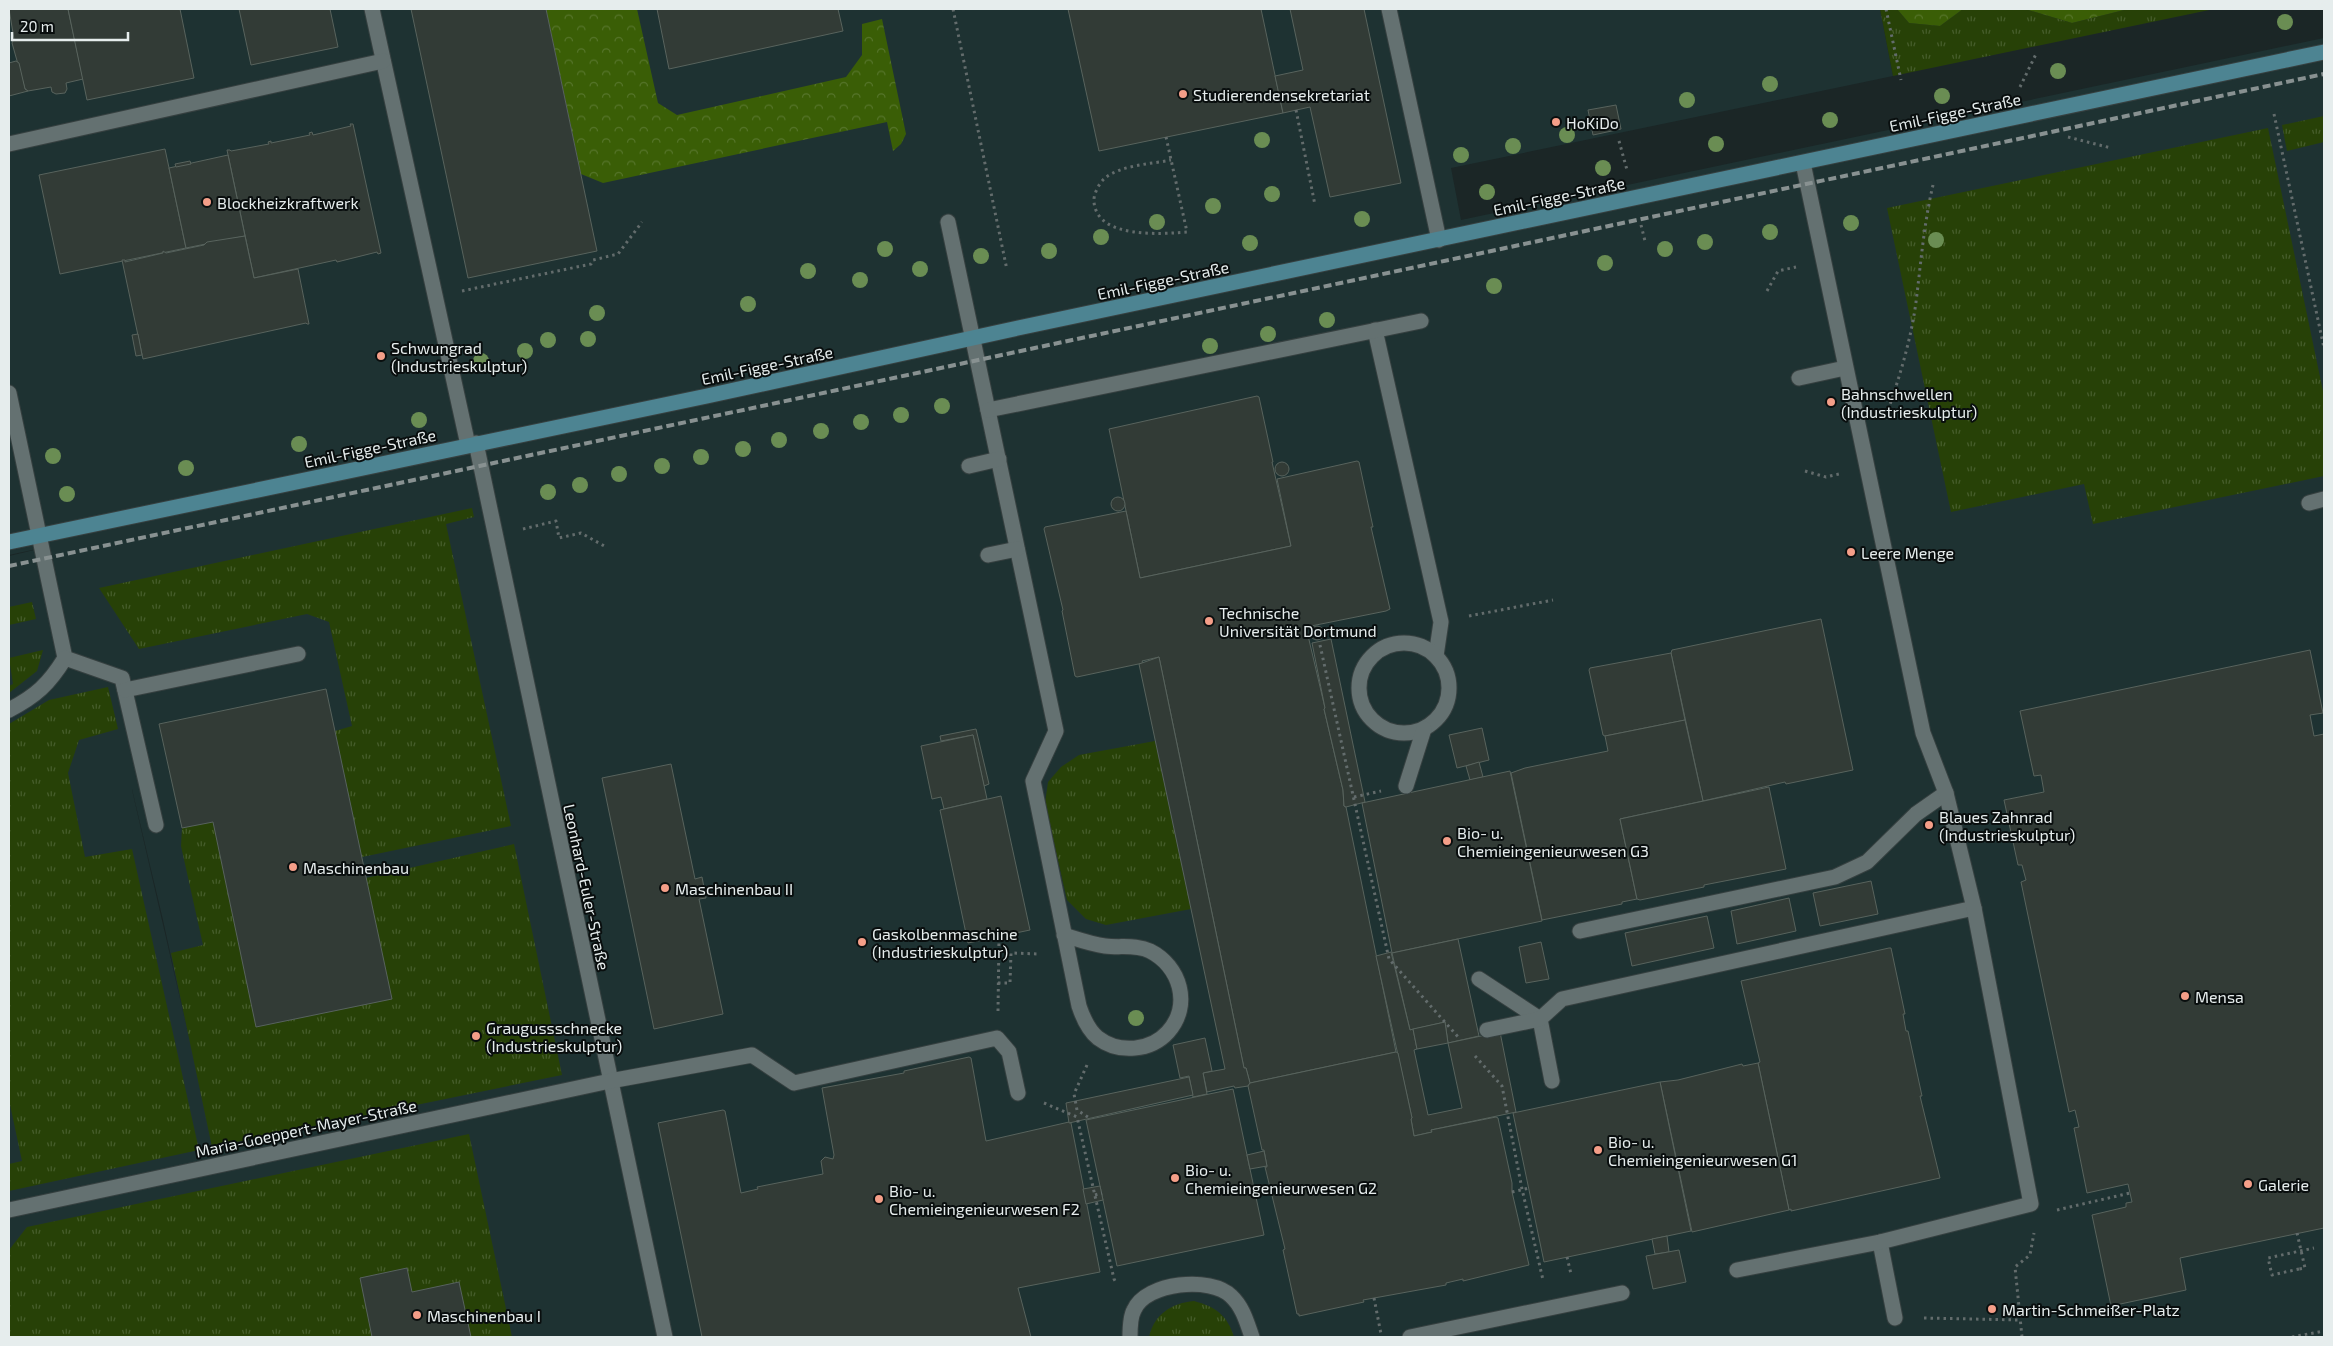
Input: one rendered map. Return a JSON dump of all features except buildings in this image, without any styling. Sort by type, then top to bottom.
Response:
[{"type":"street","name":"Emil-Figge-Straße","points":[[9,542],[707,396],[2324,52]]},
{"type":"lane","name":"Leonhard-Euler-Straße","points":[[372,9],[435,297],[472,444],[665,1337]]},
{"type":"lane","points":[[1389,9],[1439,240]]},
{"type":"lane","points":[[9,144],[384,61]]},
{"type":"lane","points":[[1737,1270],[1880,1242],[2031,1204],[1974,908],[1946,793],[1923,733],[1803,163]]},
{"type":"lane","points":[[948,222],[1056,731],[1033,781],[1064,935],[1079,1006],[1085,1024],[1098,1038],[1115,1047],[1134,1049],[1153,1044],[1168,1032],[1177,1018],[1181,1002],[1180,985],[1173,970],[1162,958],[1148,950],[1132,946],[1105,946],[1064,935]]},
{"type":"lane","points":[[988,410],[1421,321]]},
{"type":"lane","points":[[1375,330],[1441,622],[1436,656]]},
{"type":"lane","points":[[1799,378],[1845,368]]},
{"type":"lane","points":[[9,393],[65,658],[51,681],[24,702],[9,710]]},
{"type":"lane","points":[[969,466],[998,459]]},
{"type":"lane","points":[[988,555],[1017,549]]},
{"type":"lane","points":[[1398,642],[1415,644],[1436,656],[1447,671],[1450,690],[1445,709],[1436,720],[1424,729],[1417,732],[1392,732],[1371,719],[1362,705],[1359,681],[1369,658],[1390,644],[1398,642]]},
{"type":"lane","points":[[125,690],[298,654]]},
{"type":"lane","points":[[65,658],[122,678],[156,825]]},
{"type":"lane","points":[[1406,786],[1424,729]]},
{"type":"lane","points":[[1580,931],[1835,877],[1867,862],[1916,814],[1946,793]]},
{"type":"lane","points":[[1487,1030],[1540,1019],[1562,999],[1974,908]]},
{"type":"lane","points":[[1479,979],[1540,1019],[1552,1081]]},
{"type":"lane","name":"Maria-Goeppert-Mayer-Straße","points":[[9,1210],[610,1081],[752,1055],[794,1083],[997,1038],[1010,1052],[1018,1093]]},
{"type":"lane","points":[[1880,1242],[1896,1318]]},
{"type":"lane","points":[[1130,1337],[1134,1310],[1147,1295],[1172,1286],[1192,1284],[1215,1286],[1231,1296],[1244,1314],[1252,1337]]},
{"type":"lane","points":[[1410,1337],[1622,1293]]},
{"type":"path","points":[[953,9],[1007,270]]},
{"type":"path","points":[[1886,9],[1901,80]]},
{"type":"path","points":[[1296,110],[1315,205]]},
{"type":"path","points":[[2274,114],[2324,348]]},
{"type":"path","points":[[1166,137],[1187,232],[1135,232],[1114,227],[1098,215],[1094,201],[1098,187],[1104,178],[1124,170],[1171,160]]},
{"type":"path","points":[[1619,141],[1626,167]]},
{"type":"path","points":[[1883,424],[1898,384],[1916,304],[1925,221],[1933,184]]},
{"type":"path","points":[[435,297],[590,264],[593,260],[618,254],[642,222]]},
{"type":"path","points":[[1640,222],[1645,241]]},
{"type":"path","points":[[1767,291],[1778,271],[1824,260]]},
{"type":"path","points":[[1805,471],[1826,477]]},
{"type":"path","points":[[532,528],[556,521],[559,538],[581,533],[606,547]]},
{"type":"path","points":[[1486,613],[1553,600]]},
{"type":"path","points":[[1320,645],[1389,959],[1460,1039]]},
{"type":"path","points":[[997,1021],[999,937]]},
{"type":"path","points":[[998,983],[1010,983],[1011,953],[1036,954]]},
{"type":"path","points":[[1091,1119],[1077,1110],[1074,1094],[1098,1038]]},
{"type":"path","points":[[1472,1053],[1502,1086],[1522,1189],[1549,1308]]},
{"type":"path","points":[[1018,1093],[1077,1117],[1114,1279],[1134,1310]]},
{"type":"path","points":[[1512,1192],[1529,1188]]},
{"type":"path","points":[[1095,1194],[1102,1193]]},
{"type":"path","points":[[2055,1211],[2130,1193]]},
{"type":"path","points":[[2297,1233],[2305,1268],[2272,1275],[2268,1258],[2276,1257],[2314,1248]]},
{"type":"path","points":[[2022,1337],[2015,1267],[2030,1255]]},
{"type":"path","points":[[1374,1298],[1382,1337]]},
{"type":"path","points":[[1896,1318],[2020,1320]]},
{"type":"path","points":[[2292,1337],[2324,1330]]},
{"type":"path","points":[[2320,1337],[2324,1330]]},
{"type":"shaded area","name":"Technische Universität Dortmund","points":[[9,9],[1880,9],[1893,76],[1451,168],[1461,220],[2324,38],[2324,1337],[9,1337],[9,556],[51,546],[9,555]],"holes":[[[132,789],[163,920],[187,1029]]]},
{"type":"green space","points":[[546,9],[637,9],[658,103],[677,115],[846,77],[862,55],[862,24],[882,19],[906,134],[901,144],[893,151],[887,122],[603,183],[581,174]]},
{"type":"green space","points":[[1880,9],[1897,9],[1909,23],[1940,26],[1963,9],[2025,9],[2072,23],[2128,9],[2214,9],[1893,76]]},
{"type":"green space","points":[[1897,9],[1963,9],[1940,26],[1909,23]]},
{"type":"green space","points":[[2025,9],[2128,9],[2072,23]]},
{"type":"green space","points":[[2324,116],[2324,142],[2287,151],[2282,125]]},
{"type":"green space","points":[[2268,128],[2324,396],[2324,476],[2093,524],[2084,484],[1951,512],[1887,208]]},
{"type":"green space","points":[[472,508],[474,517],[446,524],[511,826],[362,857],[335,731],[352,726],[329,622],[307,614],[139,649],[99,588]]},
{"type":"green space","points":[[32,602],[36,619],[9,625],[9,607]]},
{"type":"green space","points":[[43,650],[37,671],[9,693],[9,686],[13,684],[9,658]]},
{"type":"green space","points":[[108,687],[118,729],[79,740],[68,773],[85,857],[132,849],[199,1150],[9,1191],[9,1164],[22,1161],[9,1100],[9,724],[49,700]]},
{"type":"green space","points":[[1155,741],[1191,909],[1106,925],[1086,919],[1067,900],[1045,803],[1048,782],[1061,767],[1079,755]]},
{"type":"green space","points":[[213,822],[257,1027],[391,999],[366,878],[514,844],[562,1075],[212,1147],[171,953],[203,945],[181,846],[182,828]]},
{"type":"green space","points":[[469,1134],[512,1337],[471,1337],[459,1282],[412,1292],[406,1268],[360,1278],[372,1337],[9,1337],[9,1250],[27,1227]]},
{"type":"green space","points":[[1194,1301],[1209,1306],[1220,1313],[1228,1323],[1234,1337],[1149,1337],[1155,1322],[1165,1311],[1178,1304]]},
{"type":"railway","points":[[9,566],[2324,74]]},
{"type":"place","name":"Studierendensekretariat","points":[[1183,94]]},
{"type":"place","name":"HoKiDo","points":[[1556,122]]},
{"type":"place","name":"Blockheizkraftwerk","points":[[207,202]]},
{"type":"place","name":"Schwungrad (Industrieskulptur)","points":[[381,356]]},
{"type":"place","name":"Bahnschwellen (Industrieskulptur)","points":[[1831,402]]},
{"type":"place","name":"Leere Menge","points":[[1851,552]]},
{"type":"place","name":"Technische Universität Dortmund","points":[[1209,621]]},
{"type":"place","name":"Blaues Zahnrad (Industrieskulptur)","points":[[1929,825]]},
{"type":"place","name":"Bio- u. Chemieingenieurwesen G3","points":[[1447,841]]},
{"type":"place","name":"Maschinenbau","points":[[293,867]]},
{"type":"place","name":"Maschinenbau II","points":[[665,888]]},
{"type":"place","name":"Gaskolbenmaschine (Industrieskulptur)","points":[[862,942]]},
{"type":"place","name":"Mensa","points":[[2185,996]]},
{"type":"place","name":"Graugussschnecke (Industrieskulptur)","points":[[476,1036]]},
{"type":"place","name":"Bio- u. Chemieingenieurwesen G1","points":[[1598,1150]]},
{"type":"place","name":"Bio- u. Chemieingenieurwesen G2","points":[[1175,1178]]},
{"type":"place","name":"Galerie","points":[[2248,1184]]},
{"type":"place","name":"Bio- u. Chemieingenieurwesen F2","points":[[879,1199]]},
{"type":"place","name":"Martin-Schmeißer-Platz","points":[[1992,1309]]},
{"type":"place","name":"Maschinenbau I","points":[[417,1315]]}]
